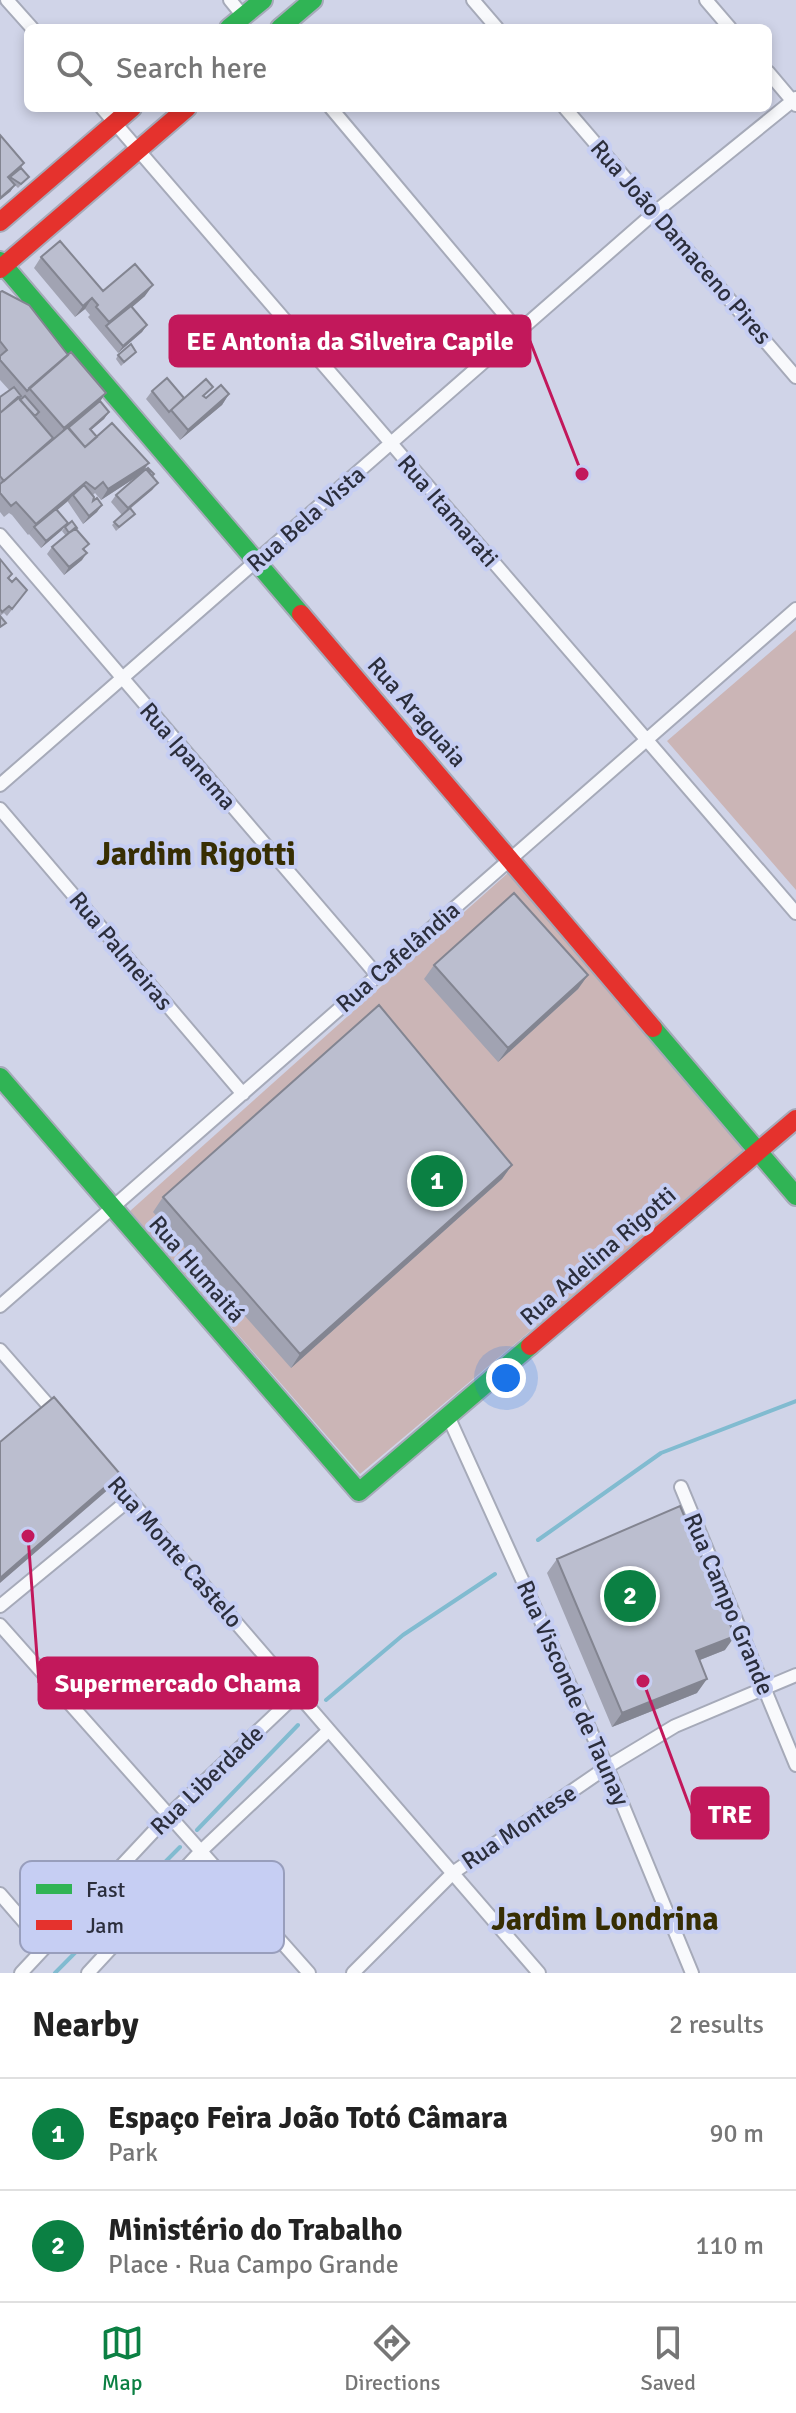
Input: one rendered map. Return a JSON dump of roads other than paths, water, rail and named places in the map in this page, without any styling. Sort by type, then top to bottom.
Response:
[{"type":"street","points":[[7,0],[28,24]]},
{"type":"street","points":[[230,0],[236,22],[263,0]]},
{"type":"street","points":[[285,24],[313,0]]},
{"type":"street","points":[[473,0],[494,24]]},
{"type":"street","points":[[706,0],[727,24]]},
{"type":"street","points":[[772,76],[795,101]]},
{"type":"street","name":"Rua Bela Vista","points":[[0,785],[123,681],[654,213],[795,101]]},
{"type":"street","name":"Rua Itamarati","points":[[106,112],[140,148],[391,446],[796,913]]},
{"type":"street","points":[[0,222],[127,112]]},
{"type":"street","points":[[1,265],[182,112]]},
{"type":"street","points":[[334,112],[520,333]]},
{"type":"street","name":"Rua João Damaceno Pires","points":[[568,112],[796,377]]},
{"type":"street","name":"Rua Araguaia","points":[[1,265],[510,857],[796,1196]]},
{"type":"street","name":"Rua Ipanema","points":[[0,535],[377,975]]},
{"type":"street","name":"Rua Cafelândia","points":[[0,1306],[645,738],[796,609]]},
{"type":"street","name":"Rua Palmeiras","points":[[0,809],[243,1094]]},
{"type":"street","name":"Rua Humaitá","points":[[0,1077],[359,1492]]},
{"type":"street","name":"Rua Adelina Rigotti","points":[[359,1492],[796,1119]]},
{"type":"street","points":[[0,1350],[62,1421]]},
{"type":"street","name":"Rua Visconde de Taunay","points":[[448,1416],[607,1767],[692,1973]]},
{"type":"street","name":"Rua Monte Castelo","points":[[91,1455],[539,1973]]},
{"type":"street","name":"Rua Campo Grande","points":[[681,1487],[796,1765]]},
{"type":"street","points":[[0,1606],[130,1499]]},
{"type":"street","points":[[0,1625],[210,1861]]},
{"type":"street","name":"Rua Montese","points":[[353,1973],[454,1872],[607,1767],[675,1726],[796,1675]]},
{"type":"street","name":"Rua Liberdade","points":[[126,1861],[168,1816],[297,1694]]},
{"type":"street","name":"Rua Liberdade","points":[[192,1861],[328,1731]]},
{"type":"street","points":[[0,1894],[20,1917]]},
{"type":"street","points":[[284,1945],[309,1973]]},
{"type":"street","name":"Rua Liberdade","points":[[21,1973],[40,1953]]},
{"type":"street","name":"Rua Liberdade","points":[[88,1973],[107,1953]]},
{"type":"waterway","points":[[538,1540],[661,1453],[796,1401]]},
{"type":"waterway","points":[[326,1700],[403,1635],[495,1574]]},
{"type":"waterway","points":[[197,1830],[298,1725]]},
{"type":"waterway","points":[[166,1861],[180,1847]]},
{"type":"waterway","points":[[55,1973],[75,1953]]},
{"type":"place","name":"EE Antonia da Silveira Capile","points":[[582,474]]},
{"type":"place","name":"Espaço Feira João Totó Câmara","points":[[437,1181]]},
{"type":"place","name":"Supermercado Chama","points":[[28,1536]]},
{"type":"place","name":"Ministério do Trabalho","points":[[630,1596]]},
{"type":"place","name":"TRE","points":[[643,1681]]},
{"type":"district","name":"Jardim Rigotti","points":[[196,854]]},
{"type":"district","name":"Jardim Londrina","points":[[605,1919]]}]
